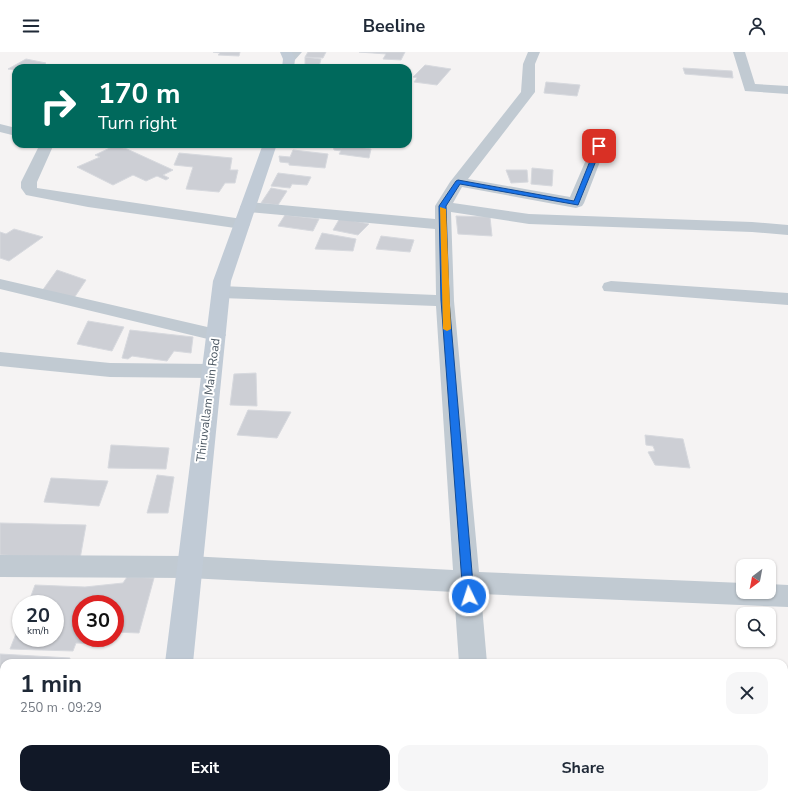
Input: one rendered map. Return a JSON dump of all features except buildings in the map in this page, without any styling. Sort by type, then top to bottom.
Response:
[{"type":"main road","name":"Thiruvallam Main Road","points":[[178,659],[222,282],[269,148]]},
{"type":"street","points":[[474,659],[445,300],[443,206],[458,182],[528,92],[530,83],[527,70],[534,52]]},
{"type":"street","points":[[739,52],[750,88],[788,90]]},
{"type":"street","points":[[0,128],[12,131]]},
{"type":"street","points":[[458,182],[576,203],[599,146]]},
{"type":"street","points":[[45,148],[29,182],[29,188],[32,192],[88,202],[245,216],[443,225]]},
{"type":"street","points":[[443,206],[529,219],[713,225],[788,230]]},
{"type":"street","points":[[0,284],[216,335]]},
{"type":"street","points":[[611,287],[788,299]]},
{"type":"street","points":[[221,292],[445,300]]},
{"type":"street","points":[[0,359],[110,370],[212,371]]},
{"type":"street","points":[[0,566],[189,568],[788,596]]},
{"type":"slow traffic","points":[[443,209],[447,329]]},
{"type":"route","points":[[469,596],[445,300],[443,206],[458,182],[576,203],[599,146]]}]
